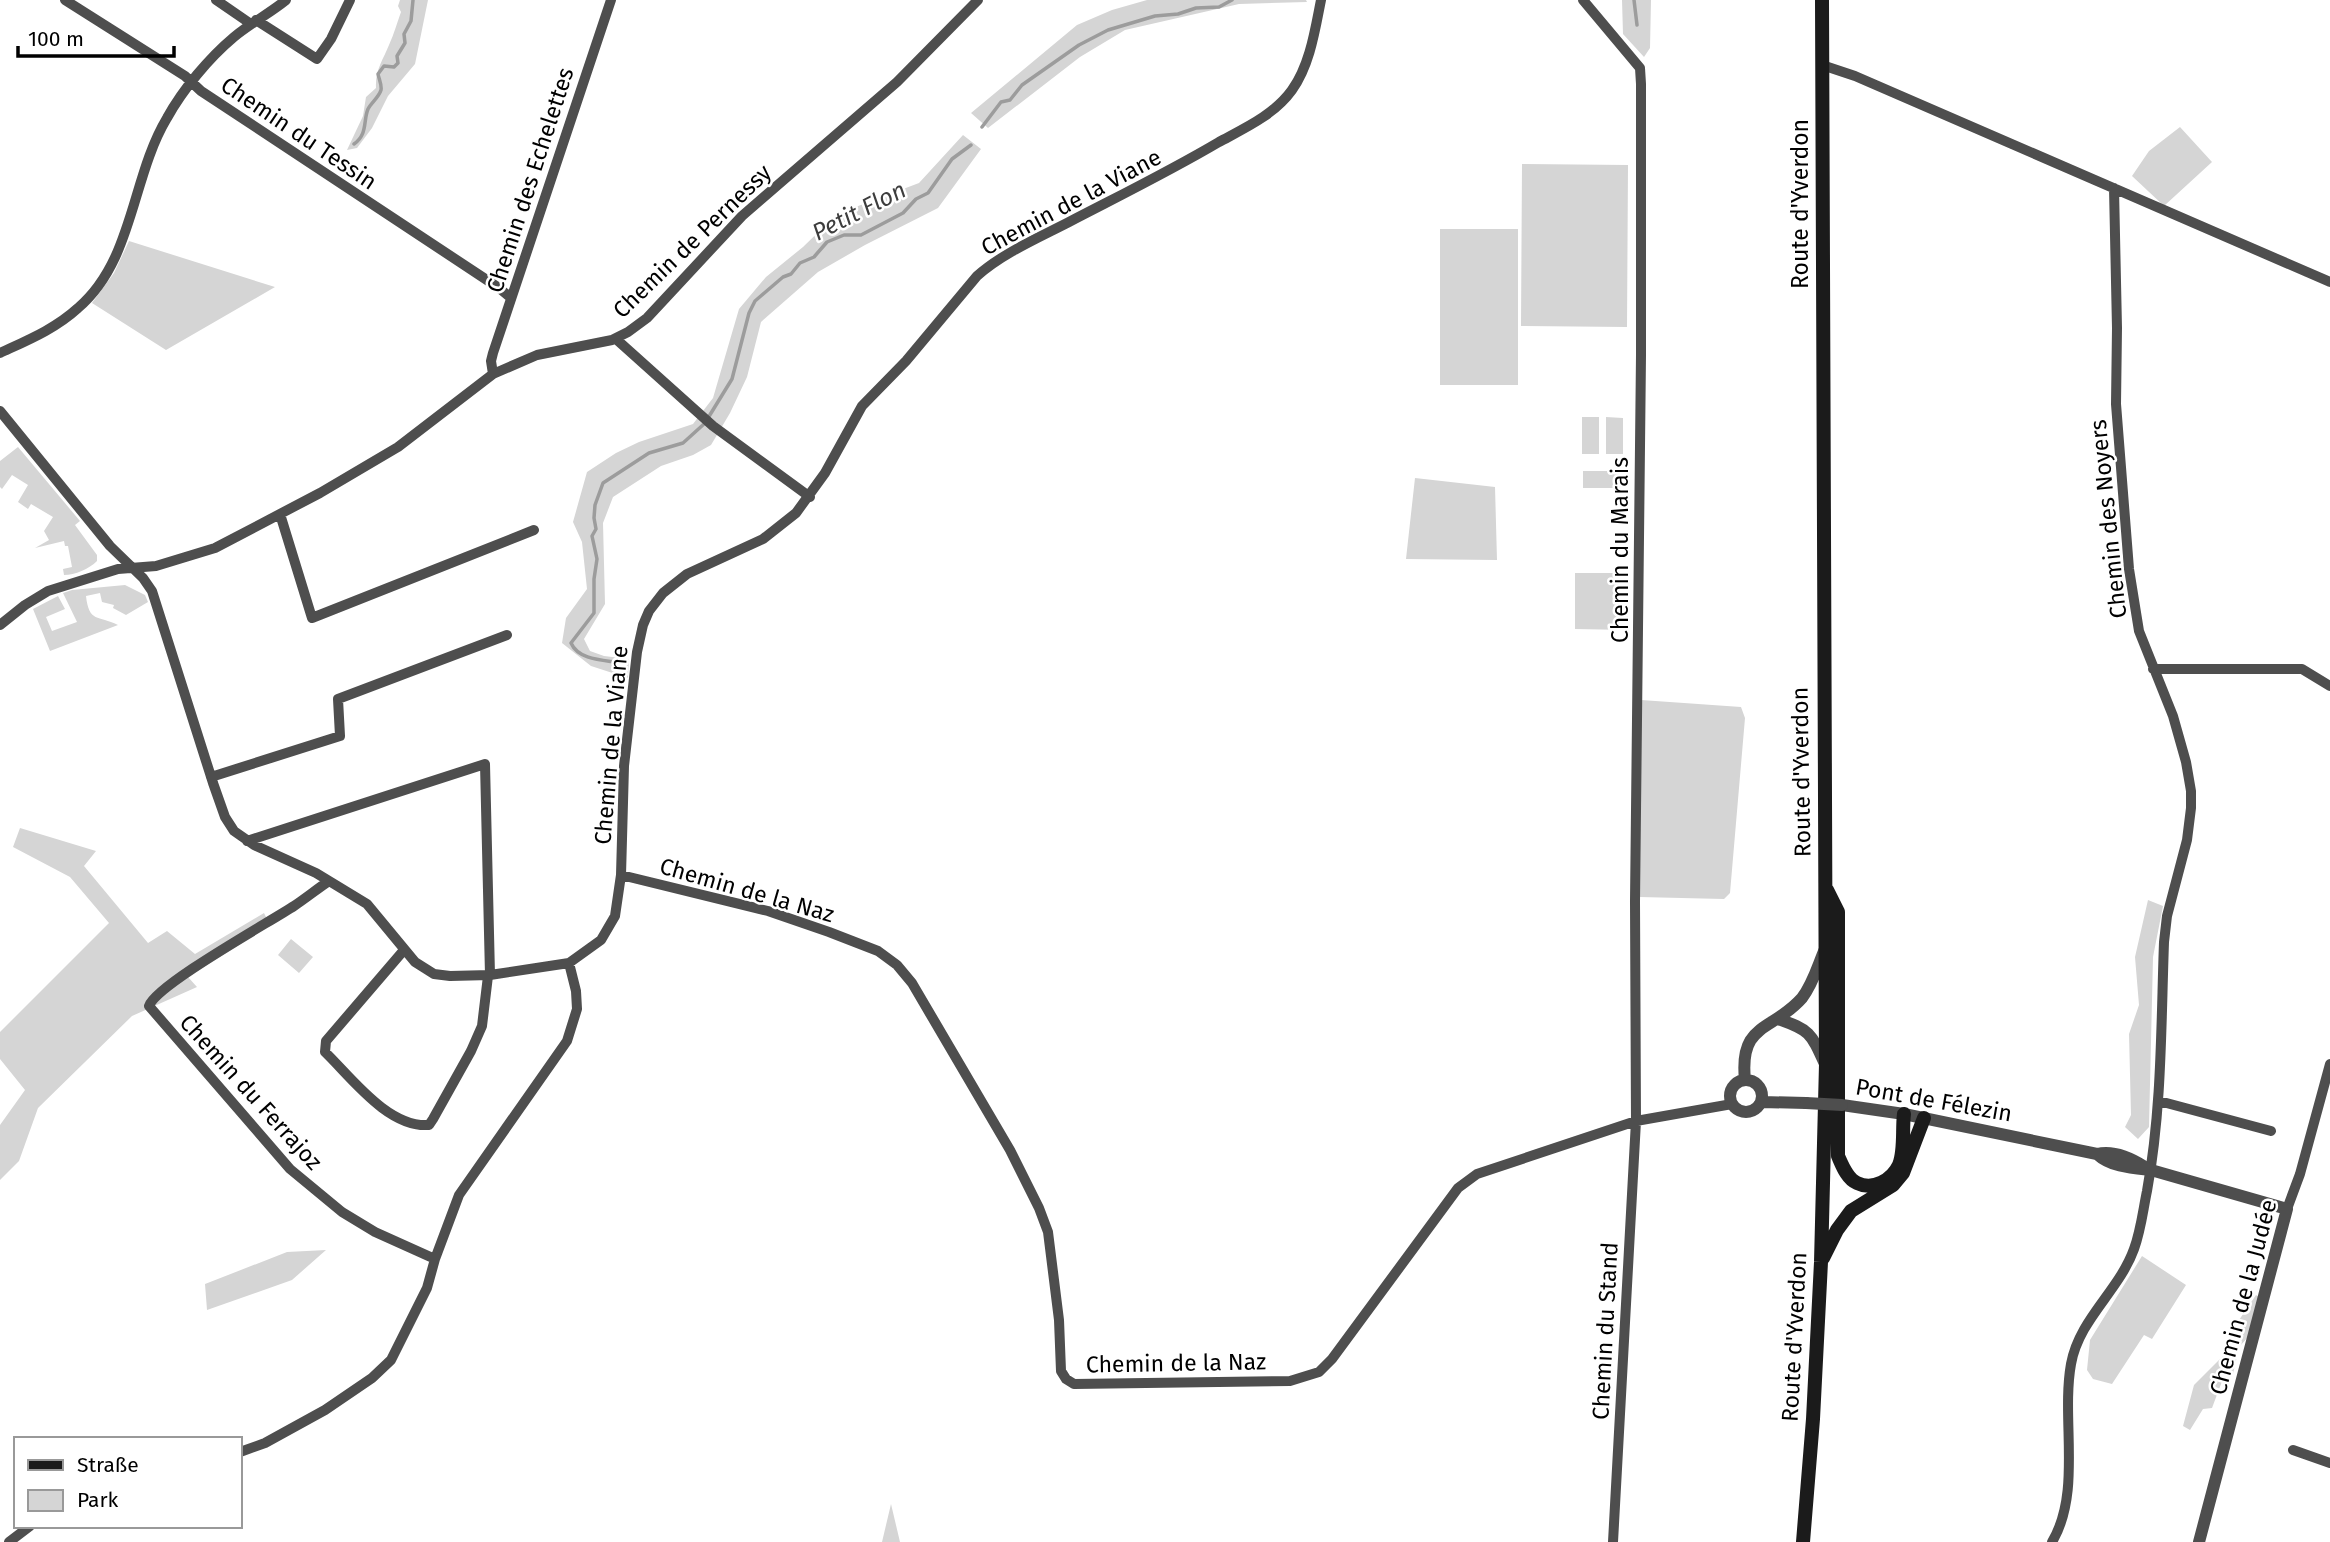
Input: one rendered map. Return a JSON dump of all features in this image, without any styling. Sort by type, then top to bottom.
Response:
[{"type":"main road","name":"Route d'Yverdon","points":[[1803,1542],[1821,1262],[1826,1064],[1822,0]]},
{"type":"main road","points":[[1825,888],[1838,912],[1838,1156],[1845,1171],[1856,1183],[1870,1186],[1884,1182],[1895,1172],[1901,1161],[1904,1114]]},
{"type":"main road","points":[[1821,1262],[1851,1211],[1893,1185],[1903,1172],[1924,1118]]},
{"type":"street","name":"Chemin du Tessin","points":[[65,0],[511,298]]},
{"type":"street","points":[[216,0],[317,59],[331,39],[350,0]]},
{"type":"street","points":[[0,353],[63,321],[88,300],[104,279],[123,239],[150,152],[168,116],[222,48],[286,0]]},
{"type":"street","name":"Chemin des Echelettes","points":[[493,374],[493,354],[611,0]]},
{"type":"street","name":"Chemin de Pernessy","points":[[0,625],[48,591],[118,569],[156,566],[215,548],[398,447],[493,374],[537,355],[616,339],[647,318],[742,216],[897,82],[978,0]]},
{"type":"street","name":"Chemin de la Viane","points":[[0,411],[110,546],[143,578],[156,602],[211,777],[229,825],[247,841],[329,881],[368,904],[404,950],[422,969],[434,974],[489,976],[569,963],[595,946],[607,932],[615,916],[621,875],[621,804],[639,639],[649,611],[663,593],[687,574],[763,539],[796,513],[810,497],[862,406],[906,361],[987,267],[1169,171],[1269,114],[1290,92],[1305,65],[1321,0]]},
{"type":"street","name":"Chemin du Marais","points":[[1583,0],[1640,68],[1641,84],[1636,1121]]},
{"type":"street","points":[[1822,65],[1854,76],[2330,282]]},
{"type":"street","name":"Chemin des Noyers","points":[[2052,1542],[2064,1512],[2068,1483],[2068,1397],[2076,1343],[2134,1251],[2151,1170],[2159,1101],[2164,942],[2187,840],[2191,808],[2186,762],[2173,716],[2136,619],[2120,472],[2116,404],[2115,188]]},
{"type":"street","points":[[616,339],[713,426],[810,497]]},
{"type":"street","points":[[280,514],[312,618],[534,530]]},
{"type":"street","points":[[211,777],[340,736],[338,698],[507,635]]},
{"type":"street","points":[[2153,669],[2302,668],[2330,686]]},
{"type":"street","points":[[247,841],[485,764],[489,976],[485,1012],[478,1037],[429,1125],[420,1125],[380,1108],[324,1048],[326,1041],[348,1013],[404,950]]},
{"type":"street","name":"Chemin de la Naz","points":[[621,875],[768,911],[878,951],[897,965],[912,983],[1010,1150],[1048,1232],[1059,1320],[1061,1371],[1066,1379],[1074,1384],[1298,1379],[1318,1372],[1332,1359],[1465,1181],[1477,1174],[1636,1121]]},
{"type":"street","name":"Chemin du Ferrajoz","points":[[329,881],[298,904],[178,977],[149,1003],[151,1010],[290,1170],[342,1212],[375,1232],[435,1259]]},
{"type":"street","points":[[1745,1080],[1745,1053],[1754,1034],[1766,1024],[1778,1019],[1802,998],[1825,948]]},
{"type":"street","points":[[242,1451],[295,1428],[351,1394],[391,1360],[427,1288],[459,1195],[567,1041],[577,1009],[569,963]]},
{"type":"street","points":[[1778,1019],[1802,1027],[1813,1038],[1826,1064]]},
{"type":"street","name":"Chemin de la Judée","points":[[2199,1542],[2287,1209],[2300,1174],[2330,1064]]},
{"type":"street","points":[[1636,1121],[1732,1104],[1745,1113],[1755,1110],[1762,1102],[1759,1087],[1745,1080]]},
{"type":"street","points":[[1732,1104],[1732,1088],[1745,1080]]},
{"type":"street","points":[[2159,1101],[2271,1131]]},
{"type":"street","name":"Pont de Félezin","points":[[1762,1102],[1842,1105],[1904,1114],[2096,1154],[2106,1152],[2131,1158],[2151,1170],[2287,1209]]},
{"type":"street","name":"Chemin du Stand","points":[[1613,1542],[1636,1121]]},
{"type":"street","points":[[2293,1450],[2330,1463]]},
{"type":"street","points":[[9,1542],[27,1528]]},
{"type":"green space","points":[[400,0],[428,0],[415,64],[388,96],[372,128],[357,148],[347,150],[363,116],[366,97],[376,88],[378,70],[401,12],[398,6]]},
{"type":"green space","points":[[1147,0],[1307,2],[1239,4],[1125,30],[1080,57],[988,128],[971,113],[1077,25],[1112,10]]},
{"type":"green space","points":[[1622,0],[1651,0],[1650,48],[1644,57],[1623,34]]},
{"type":"green space","points":[[2180,127],[2212,162],[2164,206],[2132,176],[2149,151]]},
{"type":"green space","points":[[963,135],[981,149],[938,208],[818,272],[761,322],[747,377],[711,445],[693,455],[661,466],[613,497],[603,523],[605,604],[584,639],[590,651],[629,659],[628,678],[591,666],[562,643],[566,618],[587,589],[582,542],[573,522],[587,472],[639,442],[693,424],[713,398],[739,309],[766,277],[803,247],[837,214],[919,183]]},
{"type":"green space","points":[[1522,164],[1628,165],[1627,327],[1521,326]]},
{"type":"green space","points":[[1440,229],[1518,229],[1518,385],[1440,385]]},
{"type":"green space","points":[[129,241],[275,287],[166,350],[92,303],[114,273]]},
{"type":"green space","points":[[1582,417],[1599,417],[1599,454],[1582,454]]},
{"type":"green space","points":[[1606,417],[1623,418],[1623,454],[1606,454]]},
{"type":"green space","points":[[18,447],[80,521],[75,525],[97,555],[97,561],[86,569],[64,575],[63,569],[72,567],[68,546],[65,546],[64,541],[35,548],[49,540],[44,531],[53,517],[31,504],[28,509],[18,502],[28,485],[12,475],[2,489],[0,487],[0,461]]},
{"type":"green space","points":[[1583,471],[1621,471],[1620,488],[1583,488]]},
{"type":"green space","points":[[1415,478],[1495,487],[1497,560],[1406,559]]},
{"type":"green space","points":[[1575,573],[1628,573],[1628,630],[1575,629]]},
{"type":"green space","points":[[125,585],[145,595],[148,602],[126,615],[113,608],[114,605],[102,602],[100,593],[86,596],[92,614],[118,625],[50,651],[33,609],[58,596],[65,609],[46,617],[52,631],[77,622],[63,593]]},
{"type":"green space","points":[[1641,700],[1741,707],[1745,718],[1730,893],[1724,899],[1639,897]]},
{"type":"green space","points":[[20,828],[96,851],[84,866],[148,943],[167,931],[195,954],[264,913],[270,925],[188,977],[197,987],[132,1016],[38,1108],[19,1161],[0,1180],[0,1125],[25,1090],[0,1059],[0,1032],[109,923],[70,877],[13,847]]},
{"type":"green space","points":[[2148,900],[2163,906],[2153,957],[2149,1127],[2138,1139],[2125,1127],[2131,1115],[2129,1034],[2139,1005],[2135,957]]},
{"type":"green space","points":[[291,939],[313,957],[299,973],[278,955]]},
{"type":"green space","points":[[326,1250],[292,1280],[207,1310],[205,1284],[287,1252]]},
{"type":"green space","points":[[2142,1256],[2186,1285],[2152,1339],[2144,1335],[2112,1384],[2093,1379],[2087,1370],[2090,1340]]},
{"type":"green space","points":[[2256,1295],[2261,1298],[2250,1335],[2239,1347],[2233,1374],[2224,1376],[2212,1408],[2203,1409],[2190,1430],[2183,1426],[2194,1385],[2226,1353],[2237,1323]]},
{"type":"green space","points":[[891,1504],[900,1542],[882,1542]]},
{"type":"waterway","points":[[354,144],[363,132],[368,109],[381,90],[378,74],[384,66],[394,67],[398,63],[397,56],[405,43],[404,34],[411,21],[413,0]]},
{"type":"waterway","name":"Petit Flon","points":[[982,127],[1001,102],[1010,100],[1022,85],[1079,45],[1108,30],[1155,16],[1178,14],[1196,8],[1219,7],[1232,0]]},
{"type":"waterway","points":[[1634,0],[1637,25]]},
{"type":"waterway","name":"Petit Flon","points":[[708,418],[732,379],[749,313],[755,301],[783,277],[791,274],[800,263],[814,257],[827,242],[844,235],[861,235],[903,213],[916,199],[928,193],[952,159],[971,145]]},
{"type":"waterway","name":"Petit Flon","points":[[615,662],[584,656],[571,643],[594,613],[597,559],[592,536],[596,529],[595,505],[603,483],[649,453],[683,443],[704,424]]}]
